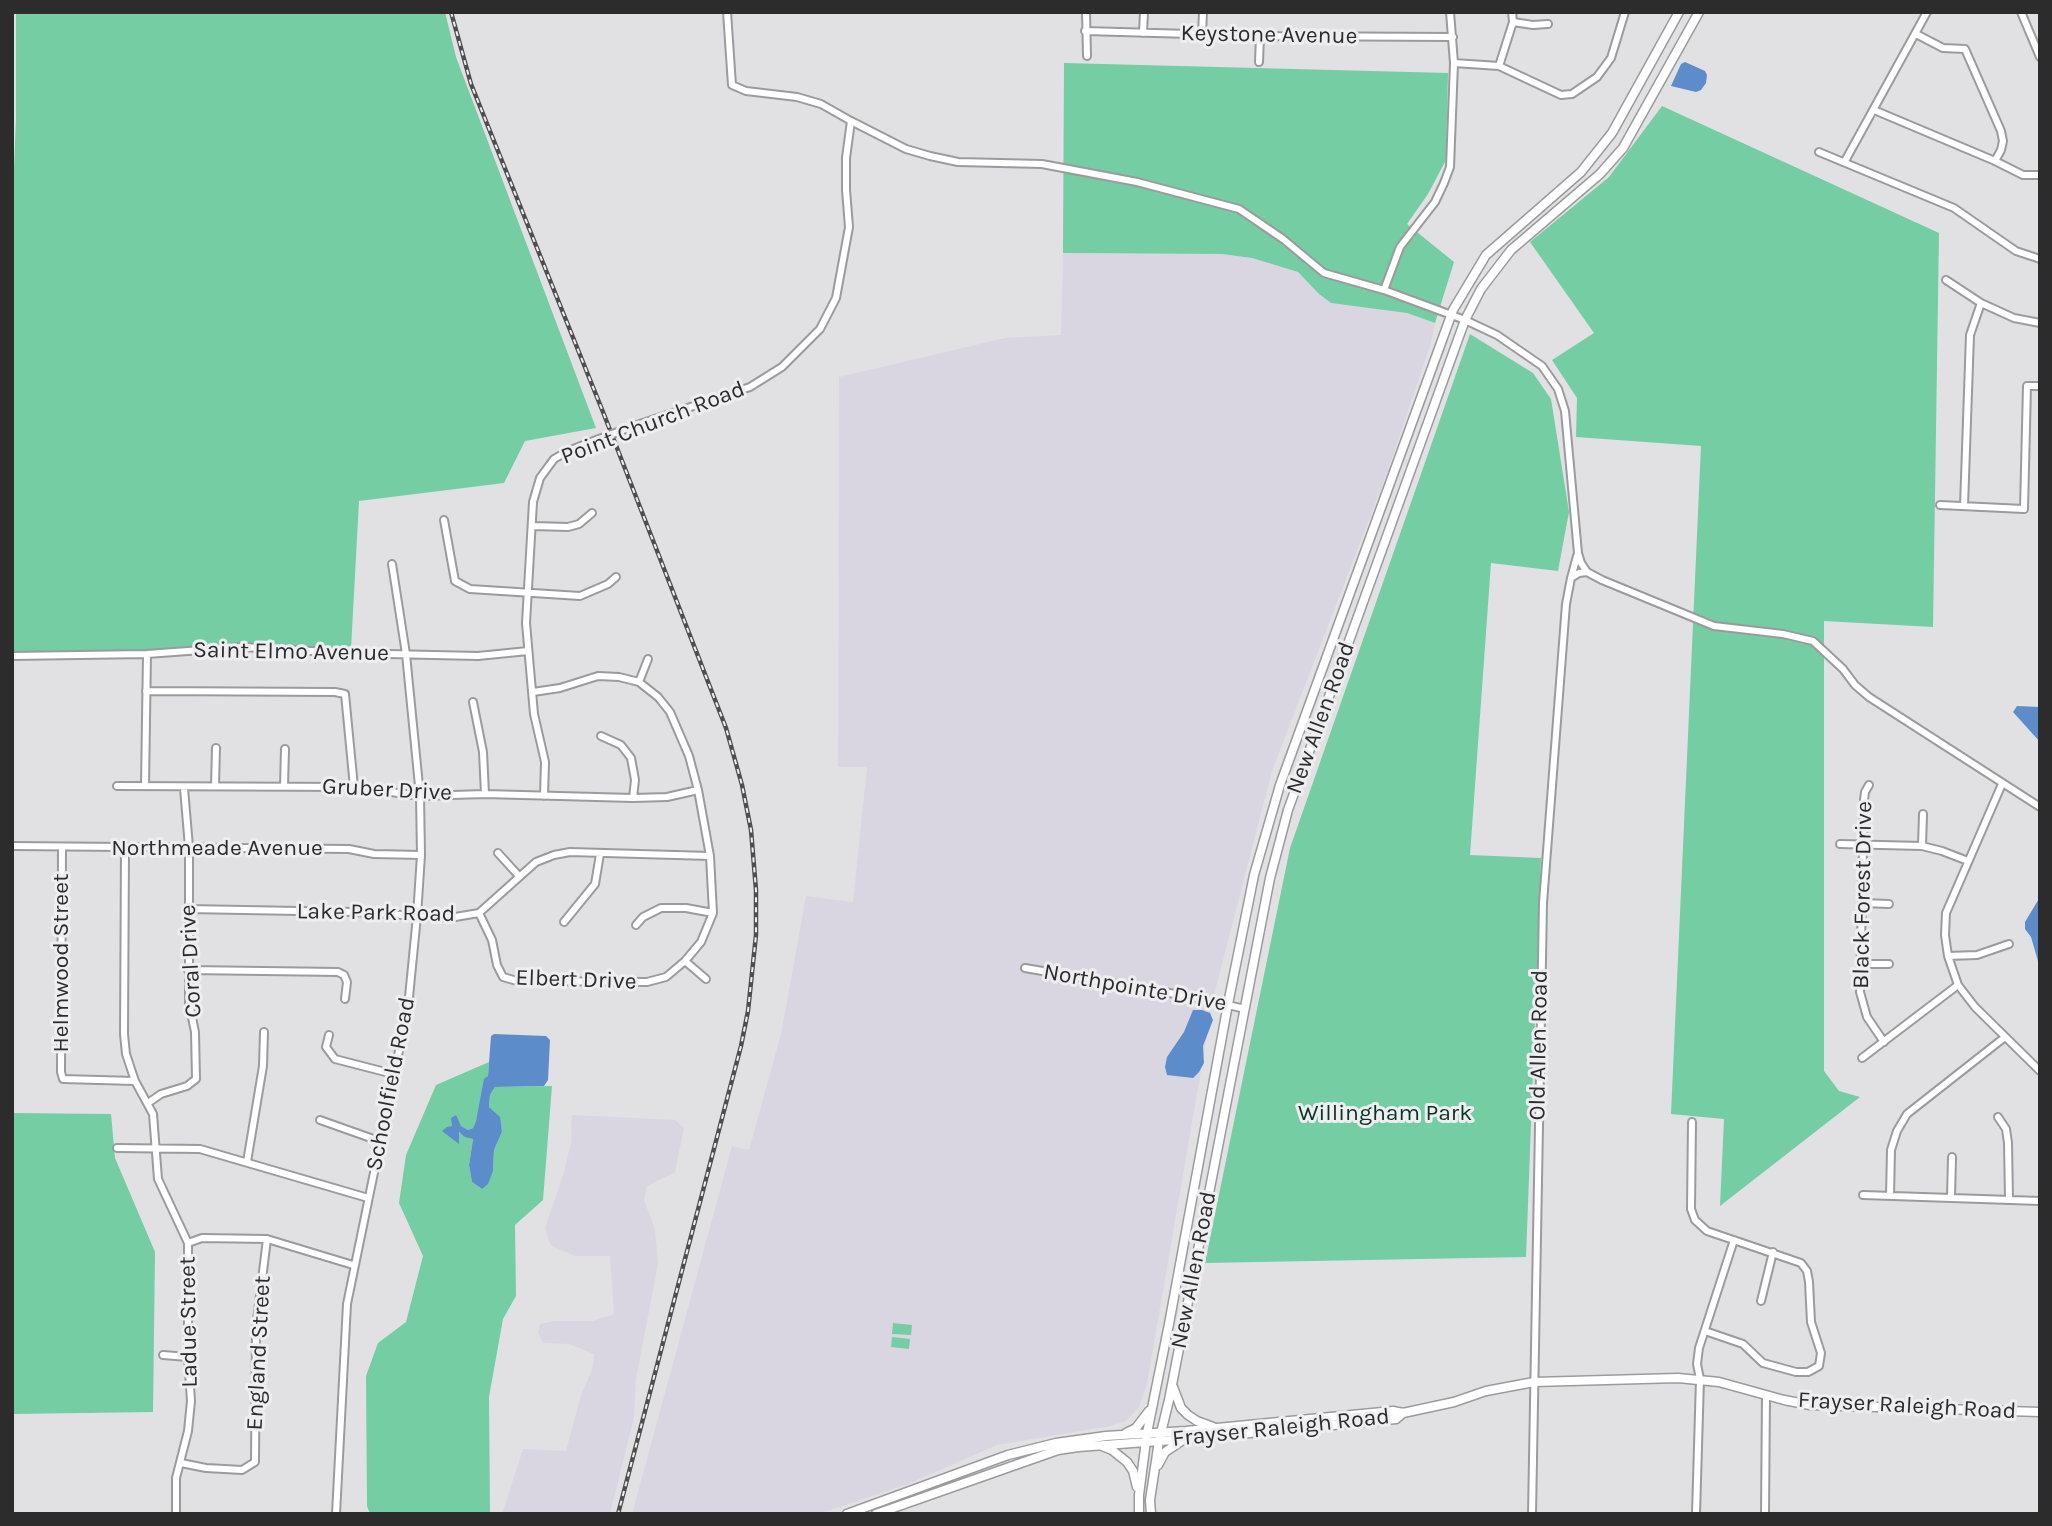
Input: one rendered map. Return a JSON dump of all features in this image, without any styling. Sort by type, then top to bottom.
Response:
[{"type":"main road","name":"New Allen Road","points":[[1139,1514],[1146,1437],[1228,1004],[1254,875],[1280,785],[1451,315],[1486,255],[1581,172],[1612,133],[1679,12]]},
{"type":"main road","name":"New Allen Road","points":[[1151,1514],[1150,1500],[1160,1436],[1270,878],[1288,810],[1465,320],[1481,289],[1511,250],[1600,174],[1623,148],[1699,12]]},
{"type":"main road","points":[[1376,523],[1383,525],[1386,531],[1382,550]]},
{"type":"main road","name":"Frayser Raleigh Road","points":[[1160,1436],[1393,1411],[1403,1413],[1454,1402],[1486,1391],[1534,1382],[1659,1377],[1700,1379],[1799,1403],[1830,1406],[2040,1412]]},
{"type":"main road","points":[[1172,1382],[1181,1408],[1197,1421],[1216,1428]]},
{"type":"main road","points":[[1123,1434],[1142,1422],[1152,1408]]},
{"type":"main road","name":"Frayser Raleigh Road","points":[[1160,1436],[1187,1439],[1396,1419],[1403,1413]]},
{"type":"main road","points":[[876,1514],[1008,1455],[1069,1441],[1123,1434],[1146,1437]]},
{"type":"main road","points":[[847,1514],[888,1508],[1058,1450],[1160,1436]]},
{"type":"main road","points":[[1154,1477],[1165,1452],[1187,1439]]},
{"type":"main road","points":[[1099,1445],[1112,1450],[1127,1462],[1133,1471],[1139,1495]]},
{"type":"street","points":[[727,12],[732,85],[746,91],[797,97],[821,104],[906,149],[930,156],[958,162],[1042,164],[1137,182],[1239,209],[1262,223],[1324,273],[1384,290],[1497,335],[1542,366],[1558,389],[1565,411],[1578,554],[1587,572],[1714,626],[1783,634],[1813,641],[1869,697],[2040,807]]},
{"type":"street","points":[[1086,12],[1087,56]]},
{"type":"street","points":[[1143,33],[1144,12]]},
{"type":"street","points":[[1202,34],[1203,12]]},
{"type":"street","points":[[1384,290],[1401,247],[1435,202],[1450,167],[1454,63],[1450,12]]},
{"type":"street","points":[[1499,66],[1513,22],[1512,12]]},
{"type":"street","points":[[1454,63],[1499,66],[1550,90],[1572,94],[1597,77],[1611,58],[1625,12]]},
{"type":"street","points":[[1845,161],[1927,12]]},
{"type":"street","points":[[2021,12],[2040,57]]},
{"type":"street","points":[[1513,22],[1548,24]]},
{"type":"street","name":"Keystone Avenue","points":[[1085,31],[1260,36],[1453,37]]},
{"type":"street","points":[[1916,34],[1943,48],[1965,49],[2001,131],[2003,141],[1995,161]]},
{"type":"street","points":[[1259,62],[1260,36]]},
{"type":"street","points":[[1874,110],[2023,175],[2040,176]]},
{"type":"street","name":"Point Church Road","points":[[544,796],[545,762],[534,714],[526,623],[536,489],[554,459],[566,452],[750,387],[782,367],[820,329],[836,298],[849,227],[846,158],[851,121]]},
{"type":"street","points":[[1819,152],[1954,208],[2016,251],[2040,259]]},
{"type":"street","points":[[1946,280],[1981,303],[2014,318],[2040,323]]},
{"type":"street","points":[[1964,506],[1970,335],[1981,303]]},
{"type":"street","points":[[1940,505],[2024,509],[2027,386],[2040,386]]},
{"type":"street","points":[[533,526],[568,527],[579,524],[592,513]]},
{"type":"street","points":[[444,520],[455,581],[470,589],[580,596],[608,584],[616,577]]},
{"type":"street","name":"Old Allen Road","points":[[1532,1514],[1543,903],[1564,620],[1578,554]]},
{"type":"street","name":"Schoolfield Road","points":[[337,1514],[347,1304],[408,1007],[421,855],[420,796],[406,654],[392,564]]},
{"type":"street","points":[[1571,578],[1587,572]]},
{"type":"street","name":"Saint Elmo Avenue","points":[[12,656],[147,654],[243,647],[344,653],[478,656],[528,651]]},
{"type":"street","points":[[145,786],[147,654]]},
{"type":"street","points":[[639,682],[648,659]]},
{"type":"street","points":[[533,692],[559,688],[598,676],[619,677],[639,682],[658,697],[670,712],[689,756],[710,856],[713,913],[701,942],[685,961],[706,979]]},
{"type":"street","points":[[146,691],[345,694],[354,787]]},
{"type":"street","points":[[473,702],[483,752],[485,794]]},
{"type":"street","points":[[601,736],[621,745],[631,758],[635,780],[633,798]]},
{"type":"street","points":[[215,786],[216,748]]},
{"type":"street","points":[[284,786],[285,749]]},
{"type":"street","points":[[2002,784],[1946,912],[1945,935],[1948,956],[1958,985],[1975,1007],[2040,1071]]},
{"type":"street","name":"Black Forest Drive","points":[[1869,785],[1865,796],[1860,992],[1867,1017],[1884,1042]]},
{"type":"street","name":"Gruber Drive","points":[[117,786],[354,787],[420,796],[485,794],[633,798],[667,797],[698,790]]},
{"type":"street","name":"Coral Drive","points":[[148,1103],[161,1094],[187,1086],[196,1079],[195,1032],[189,1003],[188,847],[184,788]]},
{"type":"street","points":[[1922,846],[1923,814]]},
{"type":"street","points":[[1840,844],[1922,846],[1968,861]]},
{"type":"street","name":"Northmeade Avenue","points":[[12,846],[349,849],[374,854],[421,855]]},
{"type":"street","name":"Helmwood Street","points":[[62,847],[63,1079],[135,1081]]},
{"type":"street","name":"Ladue Street","points":[[125,848],[126,1054],[135,1081],[153,1114],[158,1179],[188,1243],[188,1357],[191,1401],[188,1431],[176,1478],[176,1514]]},
{"type":"street","name":"Lake Park Road","points":[[188,909],[354,912],[449,918],[479,913],[536,862],[554,855],[570,852],[710,856]]},
{"type":"street","points":[[498,853],[519,876]]},
{"type":"street","points":[[564,922],[595,884],[600,854]]},
{"type":"street","points":[[1861,903],[1888,904]]},
{"type":"street","points":[[636,925],[643,917],[661,908],[686,908],[713,913]]},
{"type":"street","name":"Elbert Drive","points":[[479,913],[492,940],[497,965],[503,977],[517,981],[647,982],[666,976],[685,961]]},
{"type":"street","points":[[1948,956],[1977,955],[2009,944]]},
{"type":"street","points":[[1860,964],[1889,964]]},
{"type":"street","name":"Northpointe Drive","points":[[1025,968],[1245,1009]]},
{"type":"street","points":[[188,970],[338,972],[344,975],[347,982],[345,999]]},
{"type":"street","points":[[1862,1058],[1958,985]]},
{"type":"street","points":[[247,1162],[263,1066],[264,1032]]},
{"type":"street","points":[[329,1035],[326,1047],[335,1059],[393,1074]]},
{"type":"street","points":[[1890,1196],[1891,1150],[1897,1131],[1907,1114],[2005,1037]]},
{"type":"street","points":[[1998,1117],[2006,1129],[2008,1143],[2009,1199]]},
{"type":"street","points":[[320,1120],[379,1141]]},
{"type":"street","points":[[1692,1122],[1691,1209],[1695,1220],[1707,1231],[1801,1263],[1807,1271],[1811,1322],[1821,1353],[1819,1366],[1808,1372],[1796,1372],[1763,1363],[1743,1344],[1705,1331]]},
{"type":"street","points":[[117,1148],[200,1149],[368,1198]]},
{"type":"street","points":[[1951,1197],[1952,1157]]},
{"type":"street","points":[[1863,1195],[2040,1201]]},
{"type":"street","points":[[188,1243],[202,1238],[267,1239],[354,1265]]},
{"type":"street","name":"England Street","points":[[181,1463],[242,1470],[255,1462],[256,1328],[267,1239]]},
{"type":"street","points":[[1696,1514],[1699,1348],[1734,1240]]},
{"type":"street","points":[[1761,1301],[1773,1252]]},
{"type":"street","points":[[163,1355],[188,1357]]},
{"type":"street","points":[[1765,1514],[1766,1395]]},
{"type":"shaded area","points":[[1063,253],[1222,254],[1252,258],[1298,272],[1331,303],[1407,313],[1435,323],[1431,343],[1387,473],[1272,771],[1214,995],[1147,1384],[1139,1407],[1126,1421],[997,1445],[908,1484],[818,1514],[632,1514],[732,1146],[749,1150],[781,1034],[806,896],[853,902],[867,767],[838,767],[839,377],[1005,338],[1061,335]]},
{"type":"shaded area","points":[[572,1115],[675,1120],[684,1128],[675,1172],[647,1186],[644,1200],[655,1229],[658,1264],[636,1379],[634,1418],[610,1514],[502,1514],[523,1449],[566,1451],[581,1395],[592,1370],[594,1354],[569,1344],[543,1343],[538,1332],[540,1324],[555,1321],[593,1321],[614,1314],[610,1256],[575,1256],[556,1248],[550,1244],[545,1228],[564,1172],[571,1142]]},
{"type":"green space","points":[[16,12],[445,12],[456,57],[596,428],[525,441],[504,483],[359,501],[351,649],[250,644],[130,651],[12,652],[12,222]]},
{"type":"green space","points":[[1064,63],[1448,73],[1446,160],[1428,194],[1407,224],[1454,262],[1435,323],[1407,313],[1331,303],[1298,272],[1252,258],[1222,254],[1063,253]]},
{"type":"green space","points":[[1662,106],[1939,233],[1933,627],[1824,621],[1824,1071],[1839,1091],[1860,1097],[1720,1206],[1724,1119],[1671,1114],[1701,446],[1576,437],[1577,398],[1552,360],[1594,333],[1530,242],[1609,177]]},
{"type":"green space","name":"Willingham Park","points":[[1470,334],[1533,373],[1551,399],[1569,512],[1558,571],[1491,563],[1470,855],[1541,858],[1526,1257],[1205,1263],[1290,848]]},
{"type":"green space","points":[[489,1062],[488,1076],[473,1128],[468,1130],[461,1126],[455,1115],[459,1143],[458,1132],[473,1139],[469,1165],[472,1182],[482,1189],[493,1171],[494,1150],[502,1132],[499,1118],[489,1107],[490,1095],[495,1087],[552,1086],[543,1200],[515,1225],[516,1296],[503,1319],[489,1397],[490,1514],[370,1514],[367,1506],[366,1376],[378,1343],[406,1322],[423,1256],[399,1203],[406,1155],[436,1085]]},
{"type":"green space","points":[[12,1113],[111,1114],[115,1158],[155,1252],[153,1412],[12,1414]]},
{"type":"green space","points":[[893,1323],[912,1325],[911,1335],[892,1334]]},
{"type":"green space","points":[[892,1337],[910,1339],[909,1349],[891,1347]]},
{"type":"water","points":[[1685,62],[1705,71],[1706,83],[1701,90],[1696,92],[1671,86],[1681,64]]},
{"type":"water","points":[[2017,706],[2040,707],[2040,742],[2013,712]]},
{"type":"water","points":[[2040,897],[2040,968],[2031,937],[2025,929],[2025,922]]},
{"type":"water","points":[[1193,1010],[1210,1013],[1213,1020],[1203,1046],[1204,1063],[1193,1078],[1167,1075],[1167,1057],[1184,1032]]},
{"type":"water","points":[[491,1036],[546,1036],[550,1040],[548,1080],[544,1086],[495,1087],[490,1095],[489,1107],[500,1117],[502,1132],[494,1150],[493,1171],[488,1184],[482,1189],[472,1182],[469,1165],[473,1139],[459,1132],[459,1144],[442,1131],[452,1126],[451,1118],[456,1115],[461,1126],[468,1130],[473,1128],[484,1079],[488,1076]]},
{"type":"railway","points":[[451,12],[471,84],[726,728],[751,830],[756,890],[756,935],[748,1011],[618,1514]]}]
